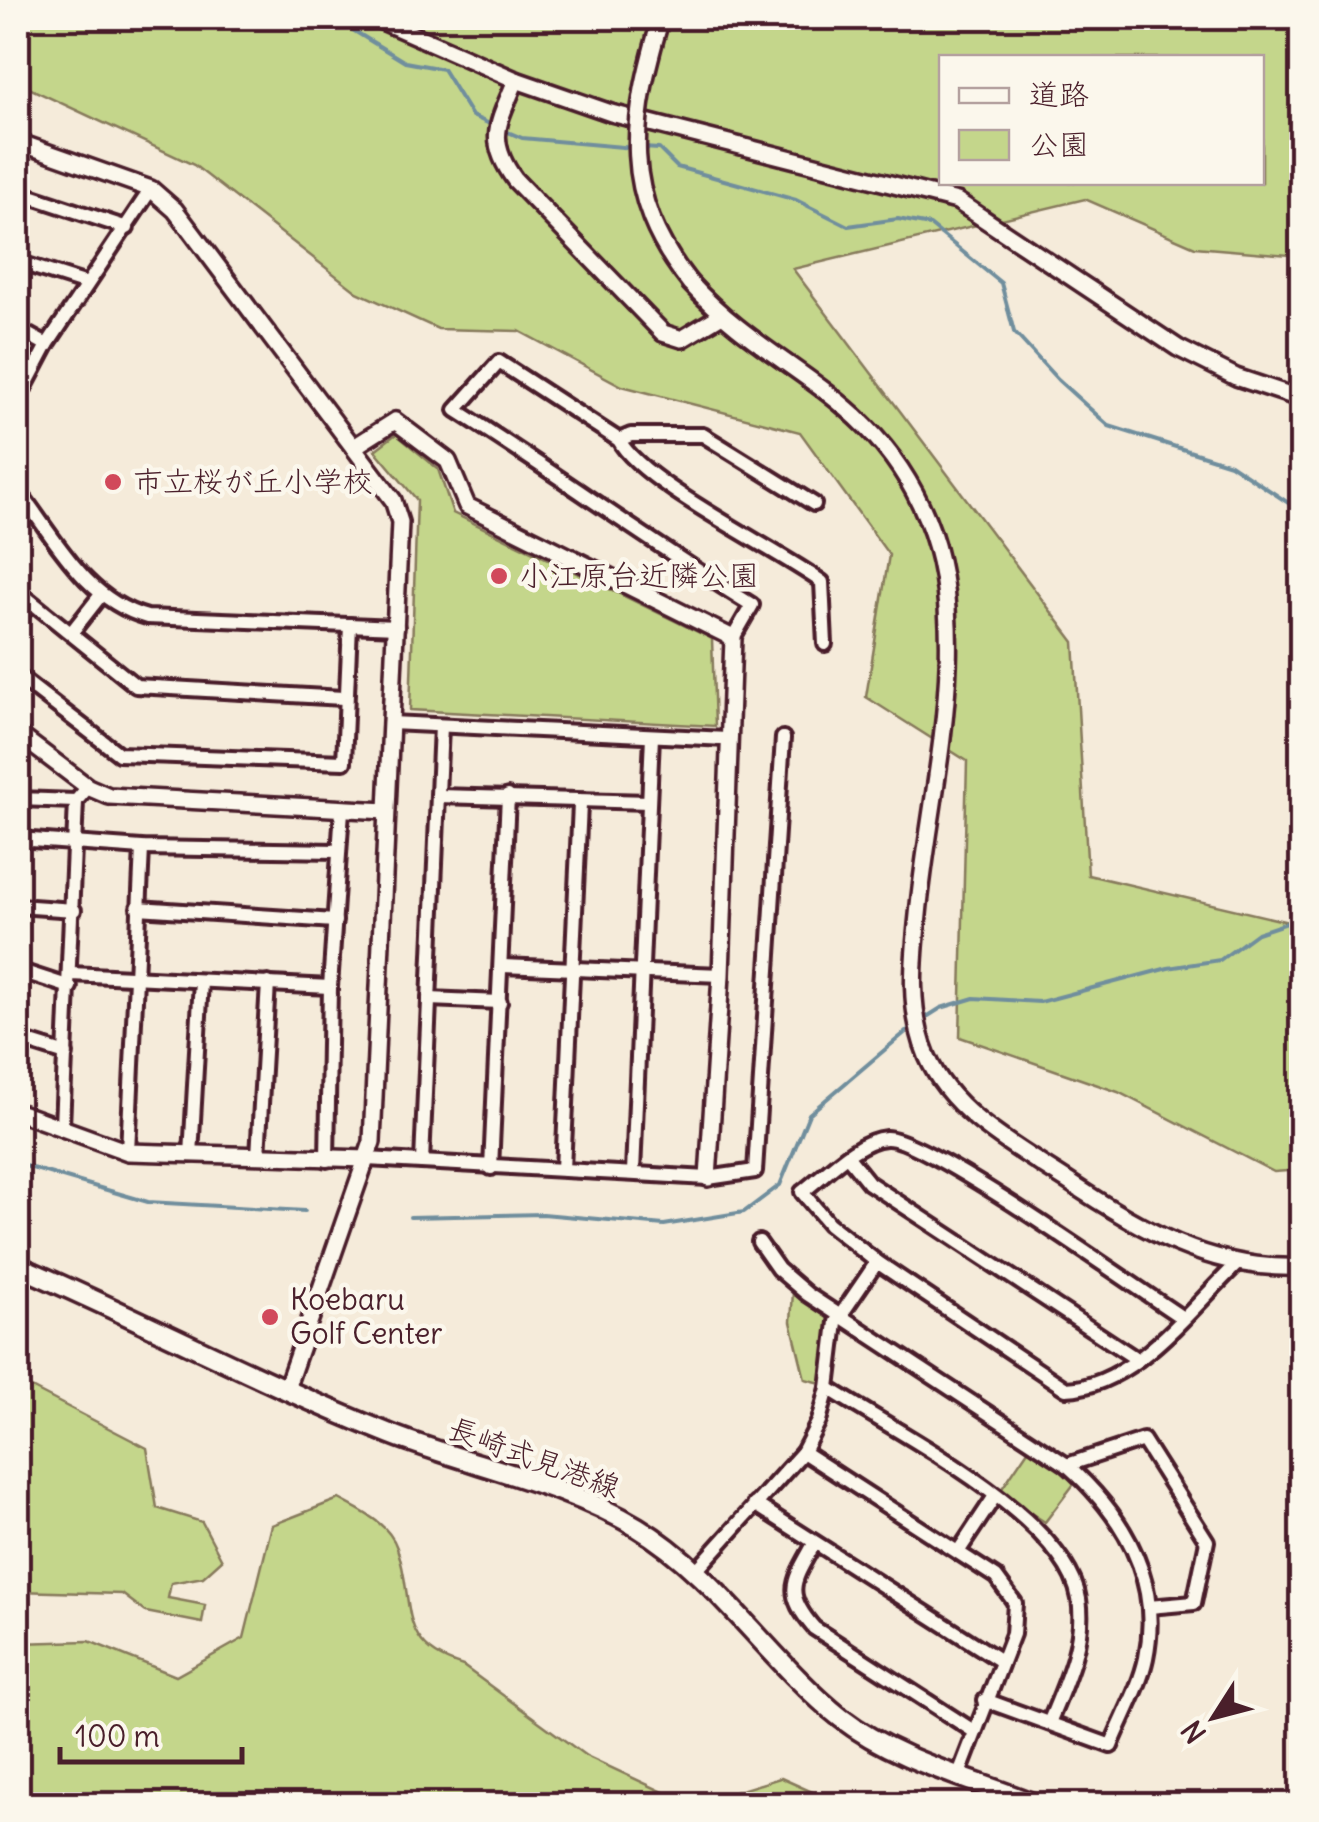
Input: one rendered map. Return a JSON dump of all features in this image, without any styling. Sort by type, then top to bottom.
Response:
[{"type":"main road","name":"長崎式見港線","points":[[18,1266],[434,1452],[577,1498],[639,1528],[694,1573],[798,1680],[844,1720],[891,1747],[1034,1804]]},
{"type":"street","points":[[374,18],[516,80],[656,126],[958,201],[1178,348],[1236,376],[1302,399]]},
{"type":"street","points":[[661,18],[640,90],[637,167],[642,194],[662,242],[690,283],[720,316],[832,393],[872,432],[914,494],[940,558],[948,658],[912,980],[927,1057],[981,1123],[1172,1244],[1236,1264],[1302,1268]]},
{"type":"street","points":[[516,80],[496,131],[498,153],[515,180],[663,334],[682,339],[720,316]]},
{"type":"street","points":[[18,142],[151,189],[174,210],[393,500],[400,522],[382,991],[367,1159],[287,1386]]},
{"type":"street","points":[[18,400],[86,284],[151,189]]},
{"type":"street","points":[[18,192],[127,228]]},
{"type":"street","points":[[18,262],[86,284]]},
{"type":"street","points":[[18,329],[47,346]]},
{"type":"street","points":[[708,1178],[721,975],[733,638],[752,605],[640,536],[561,476],[456,410],[498,362],[619,440],[624,450],[666,482],[822,582],[825,644]]},
{"type":"street","points":[[354,447],[395,421],[448,461],[466,506],[733,638]]},
{"type":"street","points":[[619,440],[631,435],[704,436],[814,504]]},
{"type":"street","points":[[18,490],[100,596],[147,617],[397,627]]},
{"type":"street","points":[[18,591],[136,686],[343,698]]},
{"type":"street","points":[[71,633],[100,596]]},
{"type":"street","points":[[18,618],[31,602]]},
{"type":"street","points":[[18,676],[119,754],[344,762],[343,698],[350,625]]},
{"type":"street","points":[[392,723],[728,740]]},
{"type":"street","points":[[422,1162],[441,726]]},
{"type":"street","points":[[18,734],[88,788],[136,800],[386,811]]},
{"type":"street","points":[[633,1172],[652,736]]},
{"type":"street","points":[[18,1112],[128,1152],[367,1159],[708,1178],[756,1171],[783,738]]},
{"type":"street","points":[[62,1126],[76,801],[88,788]]},
{"type":"street","points":[[438,796],[508,796],[580,804],[649,802]]},
{"type":"street","points":[[491,1168],[508,796]]},
{"type":"street","points":[[18,799],[76,801]]},
{"type":"street","points":[[563,1169],[580,804]]},
{"type":"street","points":[[328,1160],[330,987],[342,810]]},
{"type":"street","points":[[18,838],[142,848],[338,851]]},
{"type":"street","points":[[128,1152],[142,848]]},
{"type":"street","points":[[18,906],[74,910]]},
{"type":"street","points":[[138,908],[336,921]]},
{"type":"street","points":[[502,966],[721,975]]},
{"type":"street","points":[[18,970],[71,980],[136,975],[330,987]]},
{"type":"street","points":[[191,1155],[201,981]]},
{"type":"street","points":[[258,1156],[268,983]]},
{"type":"street","points":[[429,1000],[500,1002]]},
{"type":"street","points":[[18,1039],[66,1054]]},
{"type":"street","points":[[1181,1317],[920,1147],[882,1138],[802,1192],[829,1224],[878,1262],[1066,1389],[1092,1388],[1118,1377],[1138,1360],[1236,1264]]},
{"type":"street","points":[[848,1158],[869,1183],[1138,1360]]},
{"type":"street","points":[[759,1242],[778,1269],[840,1316],[1068,1465],[1105,1499],[1128,1535],[1149,1607],[1146,1659],[1111,1746],[985,1700]]},
{"type":"street","points":[[694,1573],[802,1452],[819,1421],[840,1316],[878,1262]]},
{"type":"street","points":[[828,1388],[1026,1516],[1060,1552],[1079,1596],[1080,1632],[1049,1723]]},
{"type":"street","points":[[1068,1465],[1143,1440],[1207,1542],[1194,1603],[1149,1607]]},
{"type":"street","points":[[802,1452],[996,1577],[1015,1603],[1013,1634],[960,1774]]},
{"type":"street","points":[[958,1552],[995,1496]]},
{"type":"street","points":[[755,1504],[1001,1661]]},
{"type":"street","points":[[814,1544],[793,1582],[796,1606],[814,1628],[975,1732]]},
{"type":"green space","points":[[18,18],[1300,18],[1301,256],[1195,247],[1085,199],[793,269],[1074,642],[1088,875],[1301,925],[1301,1170],[1274,1172],[1118,1092],[960,1037],[967,761],[866,697],[889,555],[800,432],[622,386],[519,331],[438,329],[357,292],[194,165],[18,83]]},
{"type":"green space","name":"小江原台近隣公園","points":[[396,434],[438,469],[453,513],[712,639],[715,726],[410,710],[417,500],[375,450]]},
{"type":"green space","points":[[793,1292],[830,1318],[821,1383],[805,1379],[791,1322]]},
{"type":"green space","points":[[18,1381],[147,1448],[157,1508],[202,1522],[222,1560],[203,1577],[171,1583],[168,1598],[205,1605],[202,1623],[146,1612],[122,1594],[18,1591]]},
{"type":"green space","points":[[1030,1447],[1077,1480],[1045,1522],[999,1493]]},
{"type":"green space","points":[[339,1499],[373,1519],[393,1539],[411,1619],[426,1646],[463,1666],[586,1756],[689,1804],[18,1804],[18,1643],[89,1641],[176,1676],[244,1638],[272,1525]]},
{"type":"green space","points":[[780,1778],[839,1804],[696,1804]]},
{"type":"waterway","points":[[333,18],[405,62],[443,69],[472,116],[492,125]]},
{"type":"waterway","points":[[501,129],[522,138],[634,148]]},
{"type":"waterway","points":[[643,148],[659,149],[677,167],[796,200],[848,226],[898,219],[930,225],[1001,283],[1014,332],[1058,380],[1109,426],[1230,464],[1302,512]]},
{"type":"waterway","points":[[922,1020],[941,1008],[974,998],[1040,1002],[1168,968],[1220,960],[1257,933],[1302,918]]},
{"type":"waterway","points":[[410,1217],[543,1214],[664,1225],[744,1212],[780,1185],[809,1114],[914,1025]]},
{"type":"waterway","points":[[18,1164],[148,1202],[305,1211]]},
{"type":"place","name":"市立桜が丘小学校","points":[[113,482]]},
{"type":"place","name":"小江原台近隣公園","points":[[499,576]]},
{"type":"place","name":"Koebaru Golf Center","points":[[270,1317]]}]
